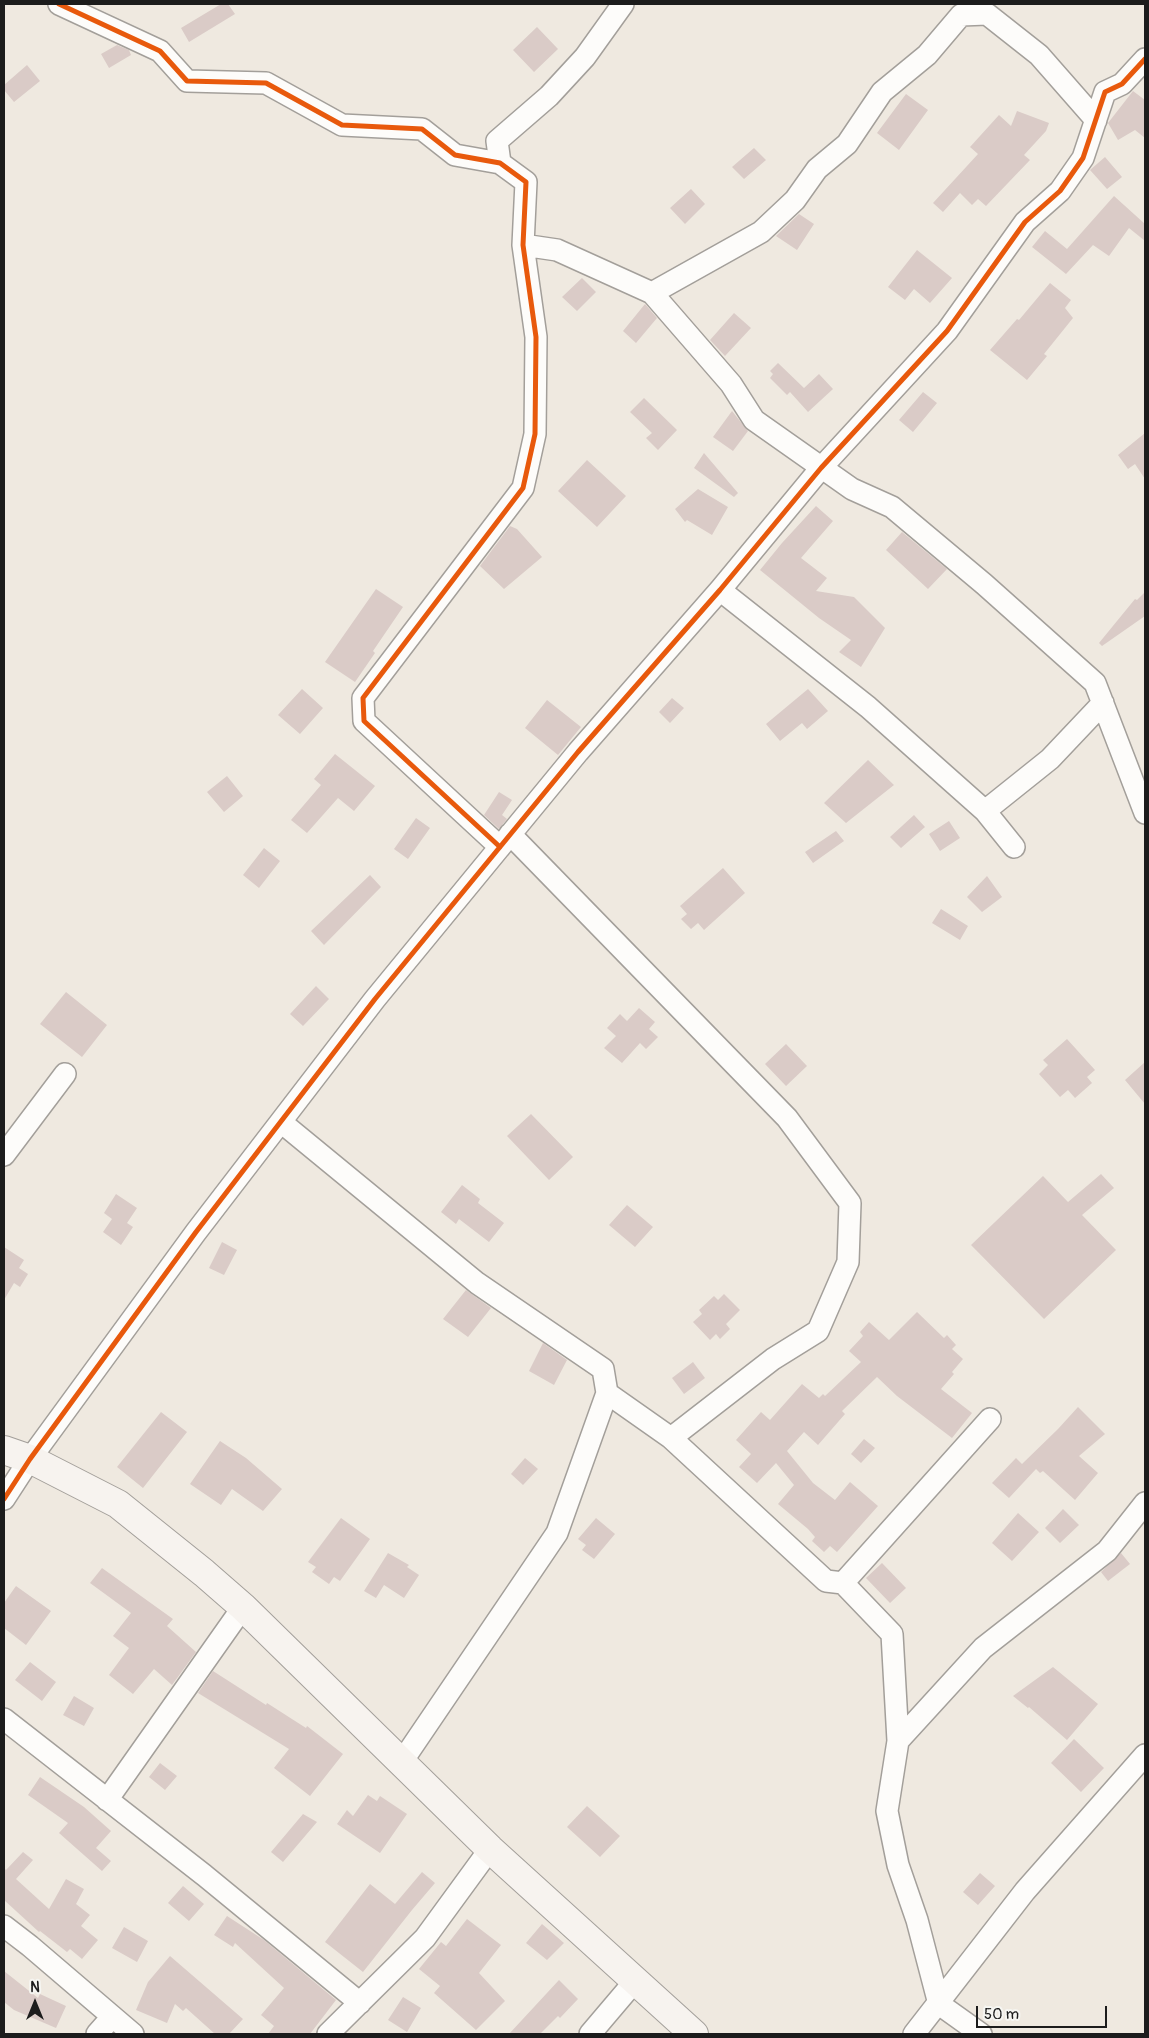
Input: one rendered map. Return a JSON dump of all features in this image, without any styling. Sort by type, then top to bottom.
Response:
[{"type":"street","points":[[59,4],[160,51],[187,81],[266,83],[342,125],[422,129],[454,155],[500,162],[526,182],[523,245],[536,337],[535,434],[523,488],[363,698],[364,721],[505,841],[787,1118],[850,1203],[848,1262],[818,1331],[773,1359],[671,1438]]},
{"type":"street","points":[[500,162],[497,141],[549,96],[585,57],[624,4]]},
{"type":"street","points":[[652,293],[761,232],[795,200],[818,169],[847,144],[882,92],[927,55],[961,15],[987,14],[1040,55],[1096,120]]},
{"type":"street","points":[[4,1499],[30,1459],[196,1232],[375,999],[578,752],[720,590],[821,468],[947,331],[1025,222],[1060,191],[1083,158],[1105,92],[1122,84],[1145,59]]},
{"type":"street","points":[[523,245],[557,250],[652,293],[731,384],[754,420],[852,489],[892,507],[984,584],[1095,683],[1145,813]]},
{"type":"street","points":[[720,590],[868,707],[985,812],[1014,847]]},
{"type":"street","points":[[985,812],[1050,759],[1103,703]]},
{"type":"street","points":[[4,1155],[65,1074]]},
{"type":"street","points":[[281,1122],[478,1283],[603,1369],[607,1393],[557,1533],[401,1763]]},
{"type":"street","points":[[607,1393],[671,1438],[826,1581],[843,1583],[892,1634],[898,1740],[887,1811],[898,1866],[917,1920],[939,2004],[981,2034]]},
{"type":"street","points":[[843,1583],[990,1419]]},
{"type":"street","points":[[4,1450],[30,1459],[118,1504],[204,1572],[243,1607],[490,1849],[694,2034]]},
{"type":"street","points":[[898,1740],[983,1648],[1107,1551],[1145,1503]]},
{"type":"street","points":[[107,1800],[243,1607]]},
{"type":"street","points":[[4,1719],[204,1875],[360,2003]]},
{"type":"street","points":[[914,2034],[1025,1891],[1145,1755]]},
{"type":"street","points":[[328,2034],[425,1938],[490,1849]]},
{"type":"street","points":[[4,1926],[134,2034]]},
{"type":"street","points":[[590,2034],[635,1981]]},
{"type":"street","points":[[97,2034],[112,2017]]},
{"type":"building","points":[[221,4],[228,4],[235,14],[189,42],[181,28]]},
{"type":"building","points":[[537,27],[558,49],[534,72],[513,50]]},
{"type":"building","points":[[117,45],[129,50],[131,55],[109,68],[101,54]]},
{"type":"building","points":[[27,65],[40,81],[14,102],[4,90],[4,85]]},
{"type":"building","points":[[1133,91],[1145,100],[1145,138],[1135,130],[1118,140],[1108,123]]},
{"type":"building","points":[[906,94],[928,110],[899,150],[877,133]]},
{"type":"building","points":[[1017,111],[1049,123],[1046,131],[1024,155],[1030,160],[986,206],[978,199],[972,205],[960,193],[943,212],[933,203],[978,154],[970,147],[999,115],[1011,126]]},
{"type":"building","points":[[754,148],[766,160],[744,179],[732,167]]},
{"type":"building","points":[[1105,157],[1122,177],[1107,189],[1090,170]]},
{"type":"building","points":[[691,189],[705,204],[685,224],[670,208]]},
{"type":"building","points":[[1114,196],[1145,224],[1145,241],[1129,228],[1109,256],[1093,245],[1066,274],[1032,247],[1045,231],[1067,249]]},
{"type":"building","points":[[799,214],[814,224],[797,250],[776,236]]},
{"type":"building","points":[[917,250],[952,278],[930,303],[914,289],[905,300],[888,287]]},
{"type":"building","points":[[582,278],[596,292],[577,311],[562,297]]},
{"type":"building","points":[[1050,283],[1071,300],[1065,308],[1073,318],[1044,354],[1047,356],[1027,380],[990,350],[1017,319],[1019,320]]},
{"type":"building","points":[[645,304],[657,318],[636,343],[623,331]]},
{"type":"building","points":[[734,313],[751,328],[725,356],[710,340]]},
{"type":"building","points":[[778,363],[804,388],[819,374],[833,389],[808,412],[790,392],[787,395],[770,378],[773,374],[770,371]]},
{"type":"building","points":[[923,392],[937,403],[913,432],[899,420]]},
{"type":"building","points":[[644,398],[677,430],[658,450],[646,438],[652,433],[630,412]]},
{"type":"building","points":[[732,411],[748,431],[733,451],[713,437]]},
{"type":"building","points":[[1145,433],[1145,479],[1135,464],[1128,469],[1118,455]]},
{"type":"building","points":[[704,453],[738,493],[734,497],[694,468]]},
{"type":"building","points":[[587,460],[626,496],[597,527],[558,491]]},
{"type":"building","points":[[698,489],[728,507],[712,535],[687,520],[685,522],[675,509]]},
{"type":"building","points":[[816,506],[833,521],[801,558],[827,578],[816,591],[854,597],[885,628],[861,667],[839,652],[851,640],[819,618],[760,570]]},
{"type":"building","points":[[510,526],[517,529],[542,557],[504,589],[480,566]]},
{"type":"building","points":[[902,532],[947,569],[928,589],[886,550]]},
{"type":"building","points":[[376,589],[403,607],[373,651],[375,653],[355,682],[325,662]]},
{"type":"building","points":[[1145,592],[1145,616],[1102,646],[1099,643],[1135,599],[1137,600]]},
{"type":"building","points":[[302,689],[323,708],[300,734],[278,715]]},
{"type":"building","points":[[808,689],[828,711],[807,729],[802,723],[780,741],[766,724]]},
{"type":"building","points":[[672,698],[684,708],[670,723],[659,712]]},
{"type":"building","points":[[547,700],[581,727],[558,755],[525,728]]},
{"type":"building","points":[[335,754],[375,786],[354,811],[338,798],[307,833],[291,820],[321,785],[314,779]]},
{"type":"building","points":[[868,760],[894,785],[846,823],[824,803]]},
{"type":"building","points":[[227,776],[243,796],[224,812],[207,792]]},
{"type":"building","points":[[499,792],[512,800],[502,815],[507,819],[499,829],[484,815]]},
{"type":"building","points":[[914,815],[925,827],[901,848],[890,837]]},
{"type":"building","points":[[416,818],[430,828],[408,859],[394,849]]},
{"type":"building","points":[[949,821],[960,838],[940,851],[929,834]]},
{"type":"building","points":[[836,831],[844,841],[813,863],[805,852]]},
{"type":"building","points":[[264,848],[280,861],[259,888],[243,875]]},
{"type":"building","points":[[723,868],[745,893],[704,930],[698,923],[691,929],[681,919],[687,914],[680,906]]},
{"type":"building","points":[[370,875],[381,887],[324,945],[311,931]]},
{"type":"building","points":[[987,876],[1002,897],[982,912],[967,897]]},
{"type":"building","points":[[941,909],[968,926],[960,940],[932,923]]},
{"type":"building","points":[[316,986],[329,999],[303,1026],[290,1014]]},
{"type":"building","points":[[66,992],[107,1025],[82,1057],[40,1024]]},
{"type":"building","points":[[639,1008],[655,1022],[649,1029],[658,1037],[646,1049],[640,1043],[622,1063],[604,1048],[616,1036],[607,1028],[620,1014],[627,1021]]},
{"type":"building","points":[[1067,1039],[1095,1070],[1087,1077],[1092,1083],[1075,1098],[1068,1090],[1060,1097],[1039,1074],[1048,1065],[1043,1060]]},
{"type":"building","points":[[786,1044],[807,1066],[786,1086],[765,1064]]},
{"type":"building","points":[[1145,1062],[1145,1104],[1125,1080]]},
{"type":"building","points":[[531,1114],[573,1157],[549,1180],[507,1136]]},
{"type":"building","points":[[1101,1174],[1114,1188],[1082,1215],[1116,1250],[1044,1319],[971,1245],[1043,1176],[1068,1202]]},
{"type":"building","points":[[462,1185],[480,1199],[478,1203],[504,1223],[489,1242],[459,1219],[456,1224],[441,1212]]},
{"type":"building","points":[[116,1194],[137,1208],[127,1223],[133,1227],[121,1245],[103,1232],[112,1219],[104,1213]]},
{"type":"building","points":[[627,1205],[653,1227],[635,1247],[609,1225]]},
{"type":"building","points":[[222,1242],[237,1250],[224,1275],[209,1268]]},
{"type":"building","points":[[4,1247],[24,1260],[19,1268],[28,1274],[20,1287],[14,1283],[4,1300]]},
{"type":"building","points":[[466,1290],[491,1308],[468,1337],[443,1319]]},
{"type":"building","points":[[724,1294],[740,1310],[726,1324],[730,1329],[720,1339],[716,1334],[710,1340],[693,1322],[702,1314],[699,1310],[714,1296],[718,1300]]},
{"type":"building","points":[[917,1312],[944,1338],[947,1335],[956,1345],[952,1349],[963,1359],[952,1372],[954,1374],[941,1389],[972,1413],[952,1438],[897,1396],[877,1377],[842,1411],[845,1414],[818,1445],[804,1432],[787,1451],[813,1483],[835,1500],[850,1482],[878,1506],[837,1552],[830,1546],[824,1552],[812,1541],[815,1537],[808,1529],[778,1504],[794,1485],[776,1463],[757,1483],[739,1467],[751,1454],[736,1440],[761,1412],[770,1420],[802,1384],[819,1398],[823,1394],[825,1396],[861,1362],[849,1351],[863,1336],[860,1332],[869,1322],[889,1340]]},
{"type":"building","points":[[543,1343],[567,1360],[554,1385],[529,1371]]},
{"type":"building","points":[[693,1362],[705,1378],[684,1394],[672,1378]]},
{"type":"building","points":[[1078,1407],[1105,1434],[1079,1456],[1098,1473],[1075,1500],[1043,1471],[1040,1473],[1036,1469],[1009,1498],[992,1483],[1016,1458],[1022,1464]]},
{"type":"building","points":[[161,1412],[187,1432],[143,1488],[117,1467]]},
{"type":"building","points":[[864,1439],[875,1448],[861,1463],[851,1454]]},
{"type":"building","points":[[220,1441],[246,1458],[282,1489],[263,1511],[232,1489],[221,1505],[190,1484]]},
{"type":"building","points":[[525,1458],[538,1469],[523,1485],[511,1474]]},
{"type":"building","points":[[1063,1509],[1079,1525],[1060,1543],[1045,1528]]},
{"type":"building","points":[[1018,1513],[1039,1532],[1012,1561],[992,1543]]},
{"type":"building","points":[[341,1518],[370,1539],[340,1581],[334,1577],[329,1584],[312,1572],[316,1567],[308,1562]]},
{"type":"building","points":[[596,1518],[615,1534],[594,1559],[582,1550],[586,1545],[578,1539]]},
{"type":"building","points":[[388,1553],[409,1565],[407,1567],[419,1575],[404,1598],[384,1585],[376,1598],[364,1591]]},
{"type":"building","points":[[1121,1553],[1130,1564],[1108,1581],[1101,1572]]},
{"type":"building","points":[[882,1563],[906,1588],[890,1603],[866,1578]]},
{"type":"building","points":[[102,1568],[173,1619],[167,1626],[196,1652],[172,1685],[154,1669],[133,1694],[109,1675],[129,1648],[113,1636],[131,1613],[90,1583]]},
{"type":"building","points":[[16,1586],[51,1611],[26,1645],[4,1628],[4,1603]]},
{"type":"building","points":[[30,1662],[56,1682],[42,1701],[15,1680]]},
{"type":"building","points":[[1053,1667],[1098,1704],[1067,1740],[1029,1707],[1013,1696]]},
{"type":"building","points":[[213,1671],[266,1705],[267,1703],[306,1728],[307,1726],[343,1754],[310,1796],[274,1768],[289,1749],[198,1693]]},
{"type":"building","points":[[74,1696],[94,1708],[84,1726],[63,1715]]},
{"type":"building","points":[[1074,1739],[1104,1768],[1081,1792],[1051,1763]]},
{"type":"building","points":[[160,1763],[177,1776],[165,1790],[149,1777]]},
{"type":"building","points":[[40,1777],[84,1807],[111,1831],[96,1848],[111,1861],[102,1871],[59,1833],[68,1823],[28,1795]]},
{"type":"building","points":[[368,1795],[377,1801],[380,1796],[407,1814],[380,1853],[337,1824],[347,1810],[353,1816]]},
{"type":"building","points":[[587,1806],[620,1836],[600,1857],[567,1827]]},
{"type":"building","points":[[303,1814],[317,1822],[283,1862],[271,1852]]},
{"type":"building","points":[[23,1852],[33,1860],[16,1879],[49,1909],[66,1879],[84,1889],[76,1904],[90,1915],[81,1926],[98,1940],[82,1959],[70,1949],[67,1952],[39,1932],[4,1900],[4,1868],[6,1870]]},
{"type":"building","points":[[422,1872],[435,1883],[363,1972],[325,1942],[370,1884],[395,1904]]},
{"type":"building","points":[[980,1873],[995,1886],[978,1905],[963,1892]]},
{"type":"building","points":[[183,1886],[204,1904],[189,1921],[168,1903]]},
{"type":"building","points":[[227,1916],[264,1940],[336,2000],[310,2034],[268,2034],[274,2026],[261,2015],[284,1988],[235,1943],[233,1947],[214,1935]]},
{"type":"building","points":[[467,1919],[501,1945],[479,1973],[505,2001],[476,2030],[434,1993],[440,1986],[419,1969],[441,1942],[446,1946]]},
{"type":"building","points":[[542,1924],[564,1943],[547,1960],[526,1943]]},
{"type":"building","points":[[124,1927],[148,1941],[137,1962],[112,1948]]},
{"type":"building","points":[[170,1956],[243,2019],[229,2034],[215,2034],[186,2008],[183,2011],[175,2004],[167,2023],[136,2010],[148,1982]]},
{"type":"building","points":[[4,1971],[38,1998],[40,1994],[66,2006],[56,2028],[14,2010],[4,2002]]},
{"type":"building","points":[[559,1980],[578,1999],[560,2018],[558,2016],[540,2034],[509,2034]]},
{"type":"building","points":[[403,1997],[421,2008],[407,2032],[388,2020]]},
{"type":"cycle path","points":[[59,4],[160,51],[187,81],[266,83],[342,125],[422,129],[455,155],[500,163],[526,182],[523,245],[536,337],[535,434],[523,488],[363,698],[364,721],[500,847]]},
{"type":"cycle path","points":[[4,1499],[30,1459],[196,1232],[375,999],[578,752],[720,590],[821,468],[947,331],[1025,222],[1060,191],[1083,158],[1105,92],[1122,84],[1145,59]]}]
